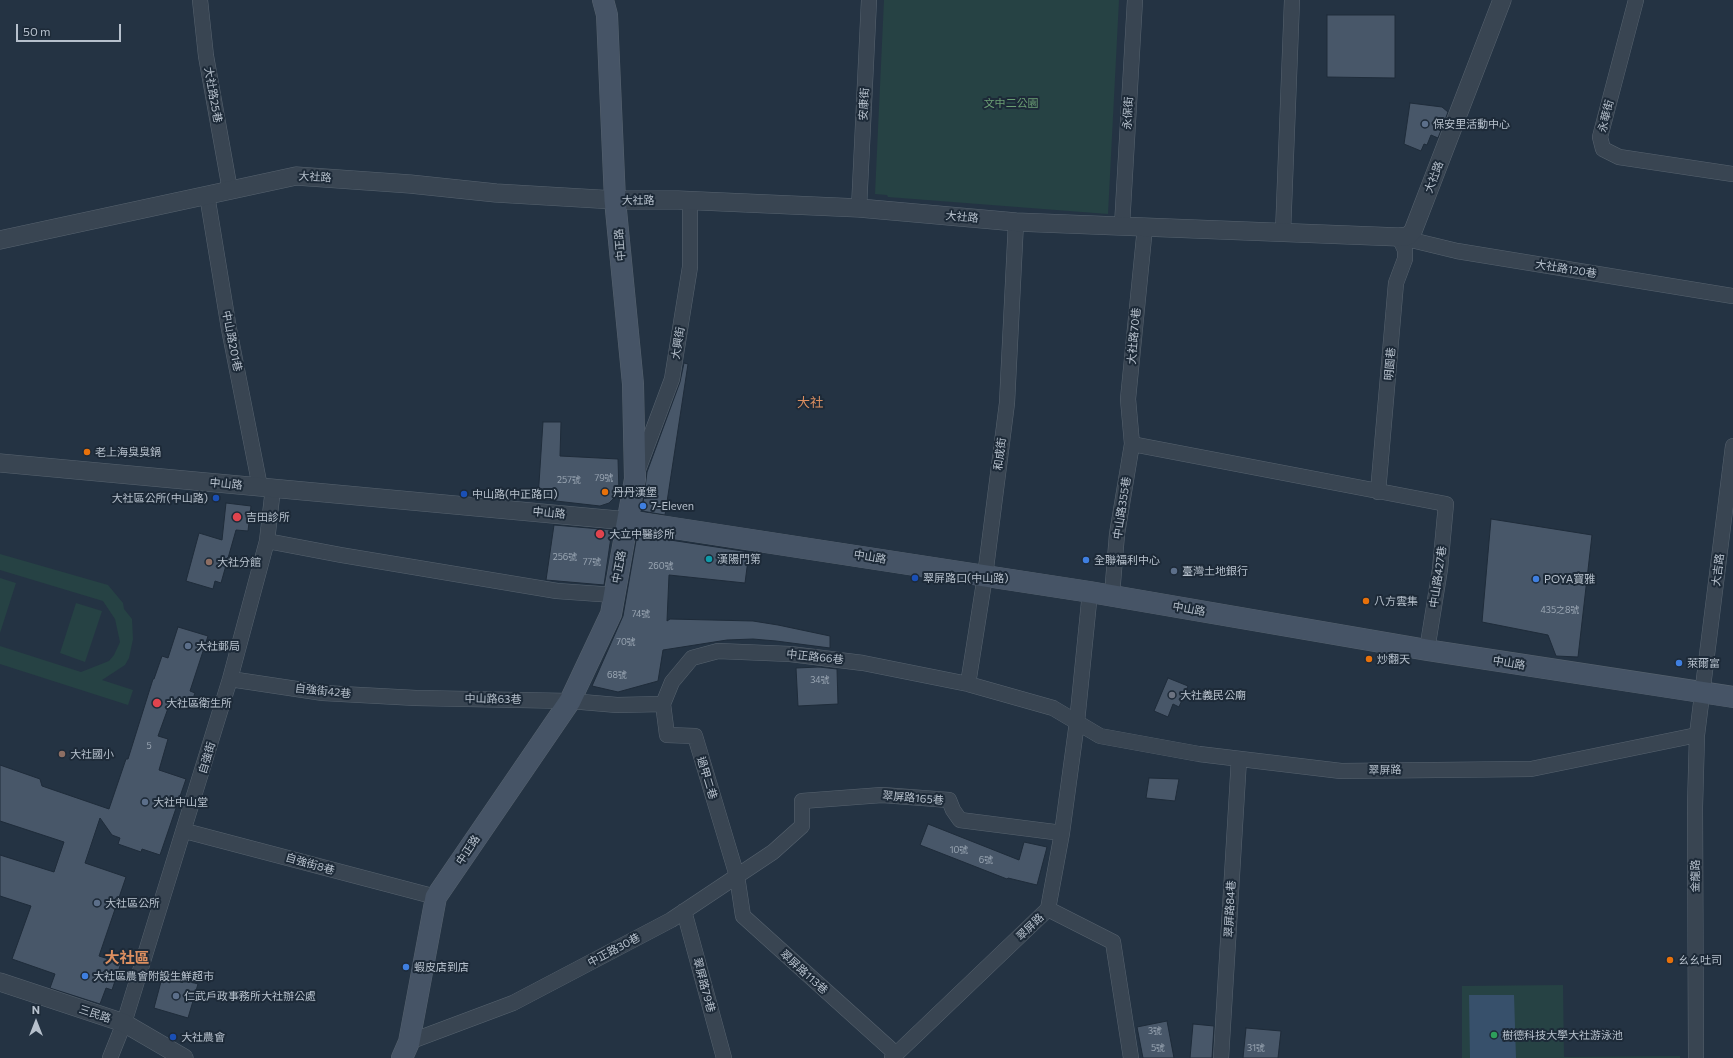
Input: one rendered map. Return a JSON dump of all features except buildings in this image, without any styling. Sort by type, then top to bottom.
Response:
[{"type":"main road","name":"中正路","points":[[405,1050],[436,897],[570,701],[611,614],[635,479],[633,384],[616,200],[607,15],[603,0]]},
{"type":"main road","name":"中山路","points":[[628,521],[1112,595],[1427,650],[1702,694],[1733,697]]},
{"type":"street","name":"大社路25巷","points":[[200,0],[206,56],[230,190]]},
{"type":"street","name":"安康街","points":[[859,208],[869,0]]},
{"type":"street","name":"永保街","points":[[1122,226],[1135,0]]},
{"type":"street","points":[[1283,233],[1292,0]]},
{"type":"street","name":"大社路","points":[[0,240],[296,176],[410,184],[496,193],[616,200],[690,201],[859,208],[1016,222],[1399,238],[1408,236],[1414,231],[1502,0]]},
{"type":"street","name":"永華街","points":[[1636,0],[1600,137],[1603,149],[1620,157],[1733,174]]},
{"type":"street","name":"中山路201巷","points":[[207,195],[229,328],[267,488]]},
{"type":"street","name":"大興街","points":[[635,479],[672,379],[690,267],[690,201]]},
{"type":"street","name":"和成街","points":[[968,684],[985,576],[1007,404],[1016,222]]},
{"type":"street","name":"大社路70巷","points":[[1132,444],[1128,399],[1145,227]]},
{"type":"street","name":"大社路120巷","points":[[1399,238],[1457,252],[1733,296]]},
{"type":"street","name":"明園巷","points":[[1378,492],[1396,284],[1405,259],[1405,250],[1399,238]]},
{"type":"street","points":[[1132,444],[1378,492]]},
{"type":"street","name":"中山路355巷","points":[[1112,595],[1117,534],[1132,444]]},
{"type":"street","name":"大吉路","points":[[1702,694],[1733,446]]},
{"type":"street","name":"中山路","points":[[0,463],[628,521]]},
{"type":"street","name":"自強街","points":[[110,1058],[124,1023],[185,831],[230,679],[267,541],[267,488]]},
{"type":"street","name":"中山路427巷","points":[[1378,492],[1446,504],[1440,569],[1427,650]]},
{"type":"street","points":[[267,541],[341,555],[557,591],[614,594]]},
{"type":"street","name":"翠屏路","points":[[894,1056],[1048,909],[1062,833],[1077,722],[1090,592]]},
{"type":"street","name":"中正路66巷","points":[[663,704],[672,682],[692,658],[718,651],[790,654],[863,663],[968,684],[1053,708],[1077,722]]},
{"type":"street","name":"自強街42巷","points":[[230,679],[323,693],[416,698]]},
{"type":"street","name":"金龍路","points":[[1696,1058],[1695,807],[1697,735],[1702,694]]},
{"type":"street","name":"中山路63巷","points":[[416,698],[570,701]]},
{"type":"street","points":[[570,701],[617,705],[663,704]]},
{"type":"street","name":"過甲二巷","points":[[663,704],[667,735],[695,736],[737,876]]},
{"type":"street","name":"翠屏路","points":[[1077,722],[1100,736],[1239,759],[1341,771],[1531,769],[1697,735]]},
{"type":"street","name":"翠屏路84巷","points":[[1221,1058],[1239,759]]},
{"type":"street","name":"翠屏路165巷","points":[[802,826],[802,801],[882,795],[949,800],[952,810],[960,820],[1062,833]]},
{"type":"street","name":"中正路30巷","points":[[405,1050],[514,1003],[671,920],[773,852],[802,826]]},
{"type":"street","name":"自強街8巷","points":[[185,831],[436,897]]},
{"type":"street","name":"翠屏路113巷","points":[[737,876],[743,916],[894,1056]]},
{"type":"street","points":[[1048,909],[1113,942],[1131,1058]]},
{"type":"street","name":"翠屏路79巷","points":[[684,911],[724,1058]]},
{"type":"street","name":"三民路","points":[[0,982],[124,1023],[184,1058]]},
{"type":"green space","name":"文中二公園","points":[[884,0],[1119,0],[1108,214],[888,197],[887,195],[875,194]]},
{"type":"green space","points":[[0,554],[108,585],[123,603],[124,609],[132,619],[133,639],[129,658],[125,665],[102,680],[133,690],[128,705],[0,664],[0,646],[81,672],[109,661],[114,655],[120,642],[115,619],[103,601],[0,570]]},
{"type":"green space","points":[[0,578],[16,583],[0,633]]},
{"type":"green space","points":[[76,603],[102,611],[85,662],[60,653]]},
{"type":"green space","points":[[1563,985],[1564,1057],[1680,1056],[1680,1058],[1462,1058],[1462,986]]},
{"type":"water","name":"樹德科技大學大社游泳池","points":[[1469,995],[1514,995],[1516,1058],[1470,1058]]},
{"type":"place","name":"保安里活動中心","points":[[1425,124]]},
{"type":"place","name":"老上海臭臭鍋","points":[[87,452]]},
{"type":"place","name":"丹丹漢堡","points":[[605,492]]},
{"type":"place","name":"中山路(中正路口)","points":[[464,494]]},
{"type":"place","name":"大社區公所(中山路)","points":[[216,498]]},
{"type":"place","name":"7-Eleven","points":[[643,506]]},
{"type":"place","name":"吉田診所","points":[[237,517]]},
{"type":"place","name":"大立中醫診所","points":[[600,534]]},
{"type":"place","name":"漢陽門第","points":[[709,559]]},
{"type":"place","name":"全聯福利中心","points":[[1086,560]]},
{"type":"place","name":"大社分館","points":[[209,562]]},
{"type":"place","name":"臺灣土地銀行","points":[[1174,571]]},
{"type":"place","name":"翠屏路口(中山路)","points":[[915,578]]},
{"type":"place","name":"POYA寶雅","points":[[1536,579]]},
{"type":"place","name":"八方雲集","points":[[1366,601]]},
{"type":"place","name":"大社郵局","points":[[188,646]]},
{"type":"place","name":"炒翻天","points":[[1369,659]]},
{"type":"place","name":"萊爾富","points":[[1679,663]]},
{"type":"place","name":"大社義民公廟","points":[[1172,695]]},
{"type":"place","name":"大社區衛生所","points":[[157,703]]},
{"type":"place","name":"大社國小","points":[[62,754]]},
{"type":"place","name":"大社中山堂","points":[[145,802]]},
{"type":"place","name":"大社區公所","points":[[97,903]]},
{"type":"place","name":"ㄠㄠ吐司","points":[[1670,960]]},
{"type":"place","name":"蝦皮店到店","points":[[406,967]]},
{"type":"place","name":"大社區農會附設生鮮超市","points":[[85,976]]},
{"type":"place","name":"仁武戶政事務所大社辦公處","points":[[176,996]]},
{"type":"place","name":"樹德科技大學大社游泳池","points":[[1494,1035]]},
{"type":"place","name":"大社農會","points":[[173,1037]]},
{"type":"district","name":"大社","points":[[810,403]]},
{"type":"district","name":"大社區","points":[[127,958]]}]
